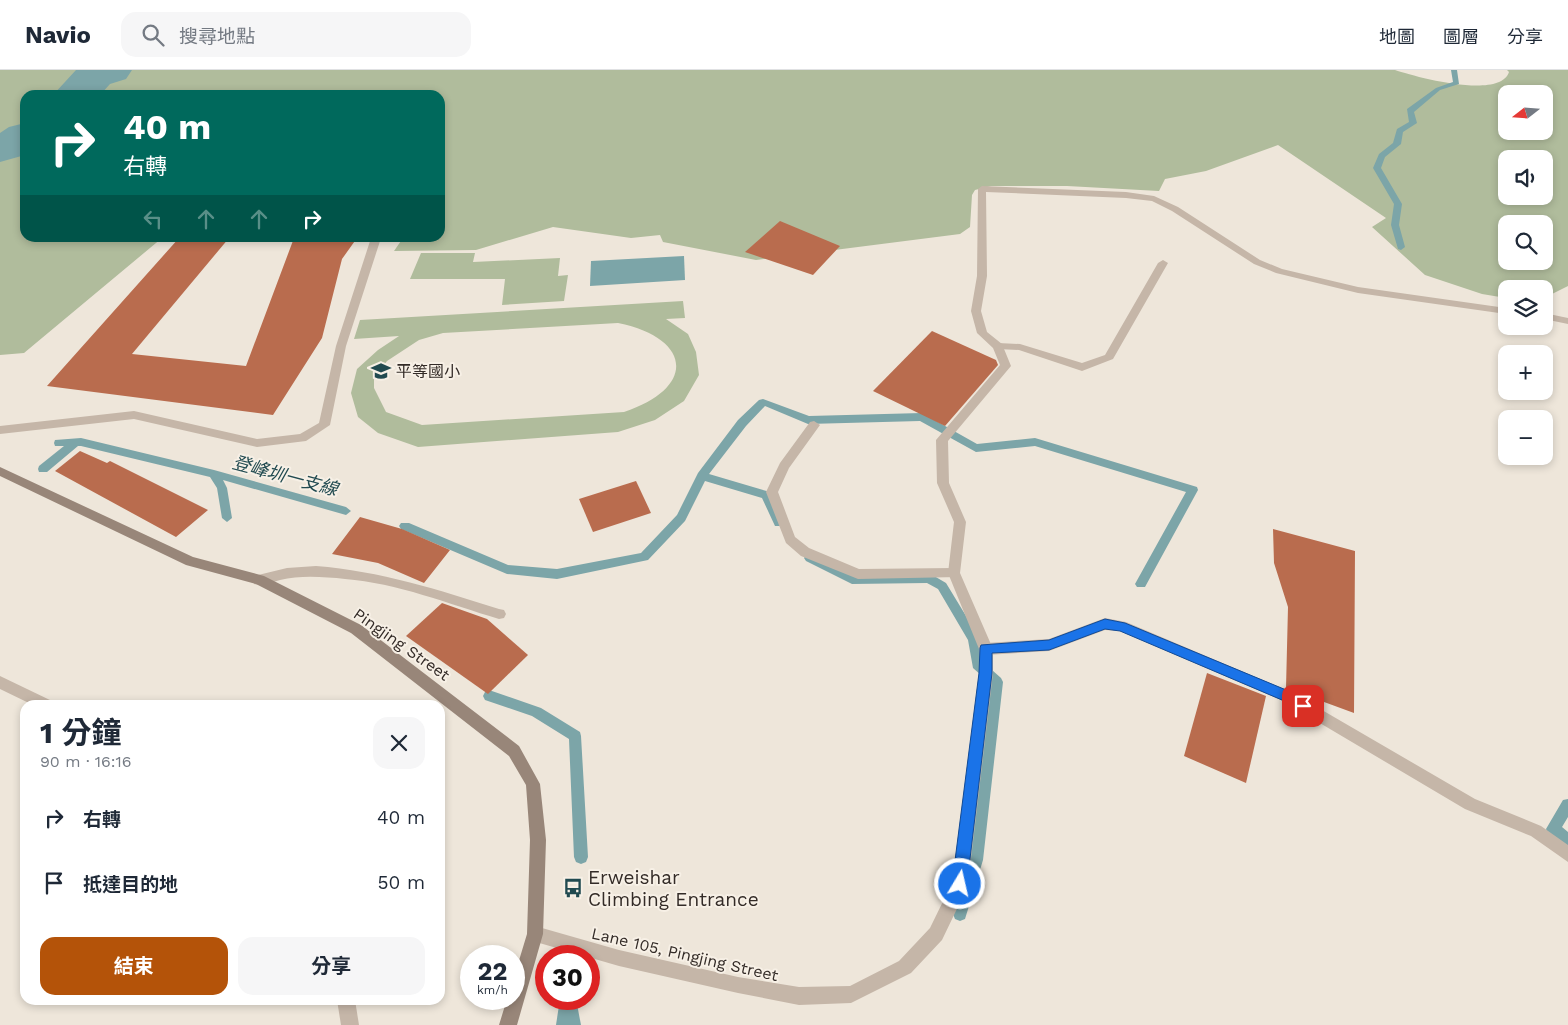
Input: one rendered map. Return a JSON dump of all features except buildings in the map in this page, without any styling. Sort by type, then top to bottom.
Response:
[{"type":"street","name":"Lane 105, Pingjing Street","points":[[535,934],[619,958],[738,985],[799,996],[851,994],[905,967],[936,934],[960,884],[985,683],[986,648],[954,573],[960,522],[943,483],[942,440],[1006,366],[998,346],[982,332],[976,311],[982,276],[982,189],[1126,195],[1154,200],[1175,209],[1257,262],[1279,271],[1358,290],[1498,310]]},
{"type":"street","points":[[0,430],[134,415],[257,443],[302,438],[324,424],[341,346],[375,242]]},
{"type":"street","points":[[998,346],[1020,347],[1082,367],[1109,357],[1163,262]]},
{"type":"street","points":[[1553,318],[1568,320]]},
{"type":"street","points":[[814,425],[784,466],[772,492],[790,540],[804,552],[858,574],[954,573]]},
{"type":"street","name":"Pingjing Street","points":[[0,471],[190,561],[259,580],[356,629],[514,751],[533,784],[538,840],[535,934],[508,1025]]},
{"type":"street","points":[[259,580],[277,574],[314,570],[390,581],[499,614]]},
{"type":"street","points":[[986,648],[1049,645],[1105,624],[1121,626],[1286,696],[1470,804],[1536,831],[1568,854]]},
{"type":"street","points":[[0,682],[37,700]]},
{"type":"street","points":[[347,1005],[350,1025]]},
{"type":"green space","points":[[0,70],[1395,70],[1438,81],[1475,86],[1502,80],[1509,72],[1507,70],[1568,70],[1568,286],[1553,294],[1553,280],[1498,280],[1498,297],[1482,294],[1425,275],[1372,227],[1386,218],[1278,145],[1206,171],[1165,179],[1159,191],[1067,186],[991,186],[975,190],[972,195],[970,227],[960,234],[756,260],[663,242],[660,235],[631,238],[553,227],[476,250],[394,251],[400,242],[445,242],[445,90],[20,90],[20,242],[157,242],[24,353],[0,355]]},
{"type":"green space","points":[[421,253],[475,253],[473,262],[560,258],[558,276],[568,275],[564,301],[502,305],[505,279],[410,279]]},
{"type":"green space","points":[[683,301],[685,318],[666,319],[688,334],[696,352],[699,375],[684,401],[655,420],[618,432],[418,447],[378,433],[358,417],[351,393],[357,369],[378,350],[399,336],[354,339],[360,320]],"holes":[[[618,323],[642,330],[660,340],[672,351],[676,364],[674,377],[664,390],[648,402],[624,412],[422,425],[386,412],[374,388],[374,378],[387,361],[419,340],[443,333]]]},
{"type":"water","points":[[684,256],[685,280],[590,286],[591,261]]},
{"type":"waterway","points":[[80,90],[95,75],[111,70]]},
{"type":"waterway","points":[[1401,247],[1395,225],[1398,204],[1377,168],[1382,156],[1397,144],[1400,131],[1413,123],[1410,111],[1438,89],[1457,83],[1454,70]]},
{"type":"waterway","points":[[0,148],[20,141]]},
{"type":"waterway","points":[[702,476],[742,423],[763,402],[808,420],[922,417],[976,448],[1035,442],[1193,490],[1141,584]]},
{"type":"waterway","points":[[43,469],[76,442]]},
{"type":"waterway","points":[[59,443],[76,442]]},
{"type":"waterway","points":[[76,442],[214,474]]},
{"type":"waterway","name":"登峰圳一支線","points":[[214,474],[346,511]]},
{"type":"waterway","points":[[214,474],[222,488],[227,518]]},
{"type":"waterway","name":"登峰圳一支線","points":[[405,526],[507,569],[557,574],[644,557],[681,518],[702,476]]},
{"type":"waterway","name":"登峰圳一支線","points":[[702,476],[766,495],[779,523]]},
{"type":"waterway","name":"登峰圳一支線","points":[[810,558],[852,579],[929,578],[942,586],[974,639],[977,664],[997,682],[976,860],[960,914]]},
{"type":"waterway","points":[[489,696],[536,712],[575,736],[581,857]]},
{"type":"waterway","points":[[1568,805],[1553,829],[1568,840]]},
{"type":"waterway","points":[[564,1025],[566,1010]]},
{"type":"waterway","points":[[570,1010],[573,1025]]},
{"type":"place","name":"平等國小","points":[[381,371]]},
{"type":"place","name":"Erweishar Climbing Entrance","points":[[573,888]]},
{"type":"route","points":[[960,884],[986,673],[986,648],[1049,645],[1105,624],[1121,626],[1286,696],[1303,706]]}]
